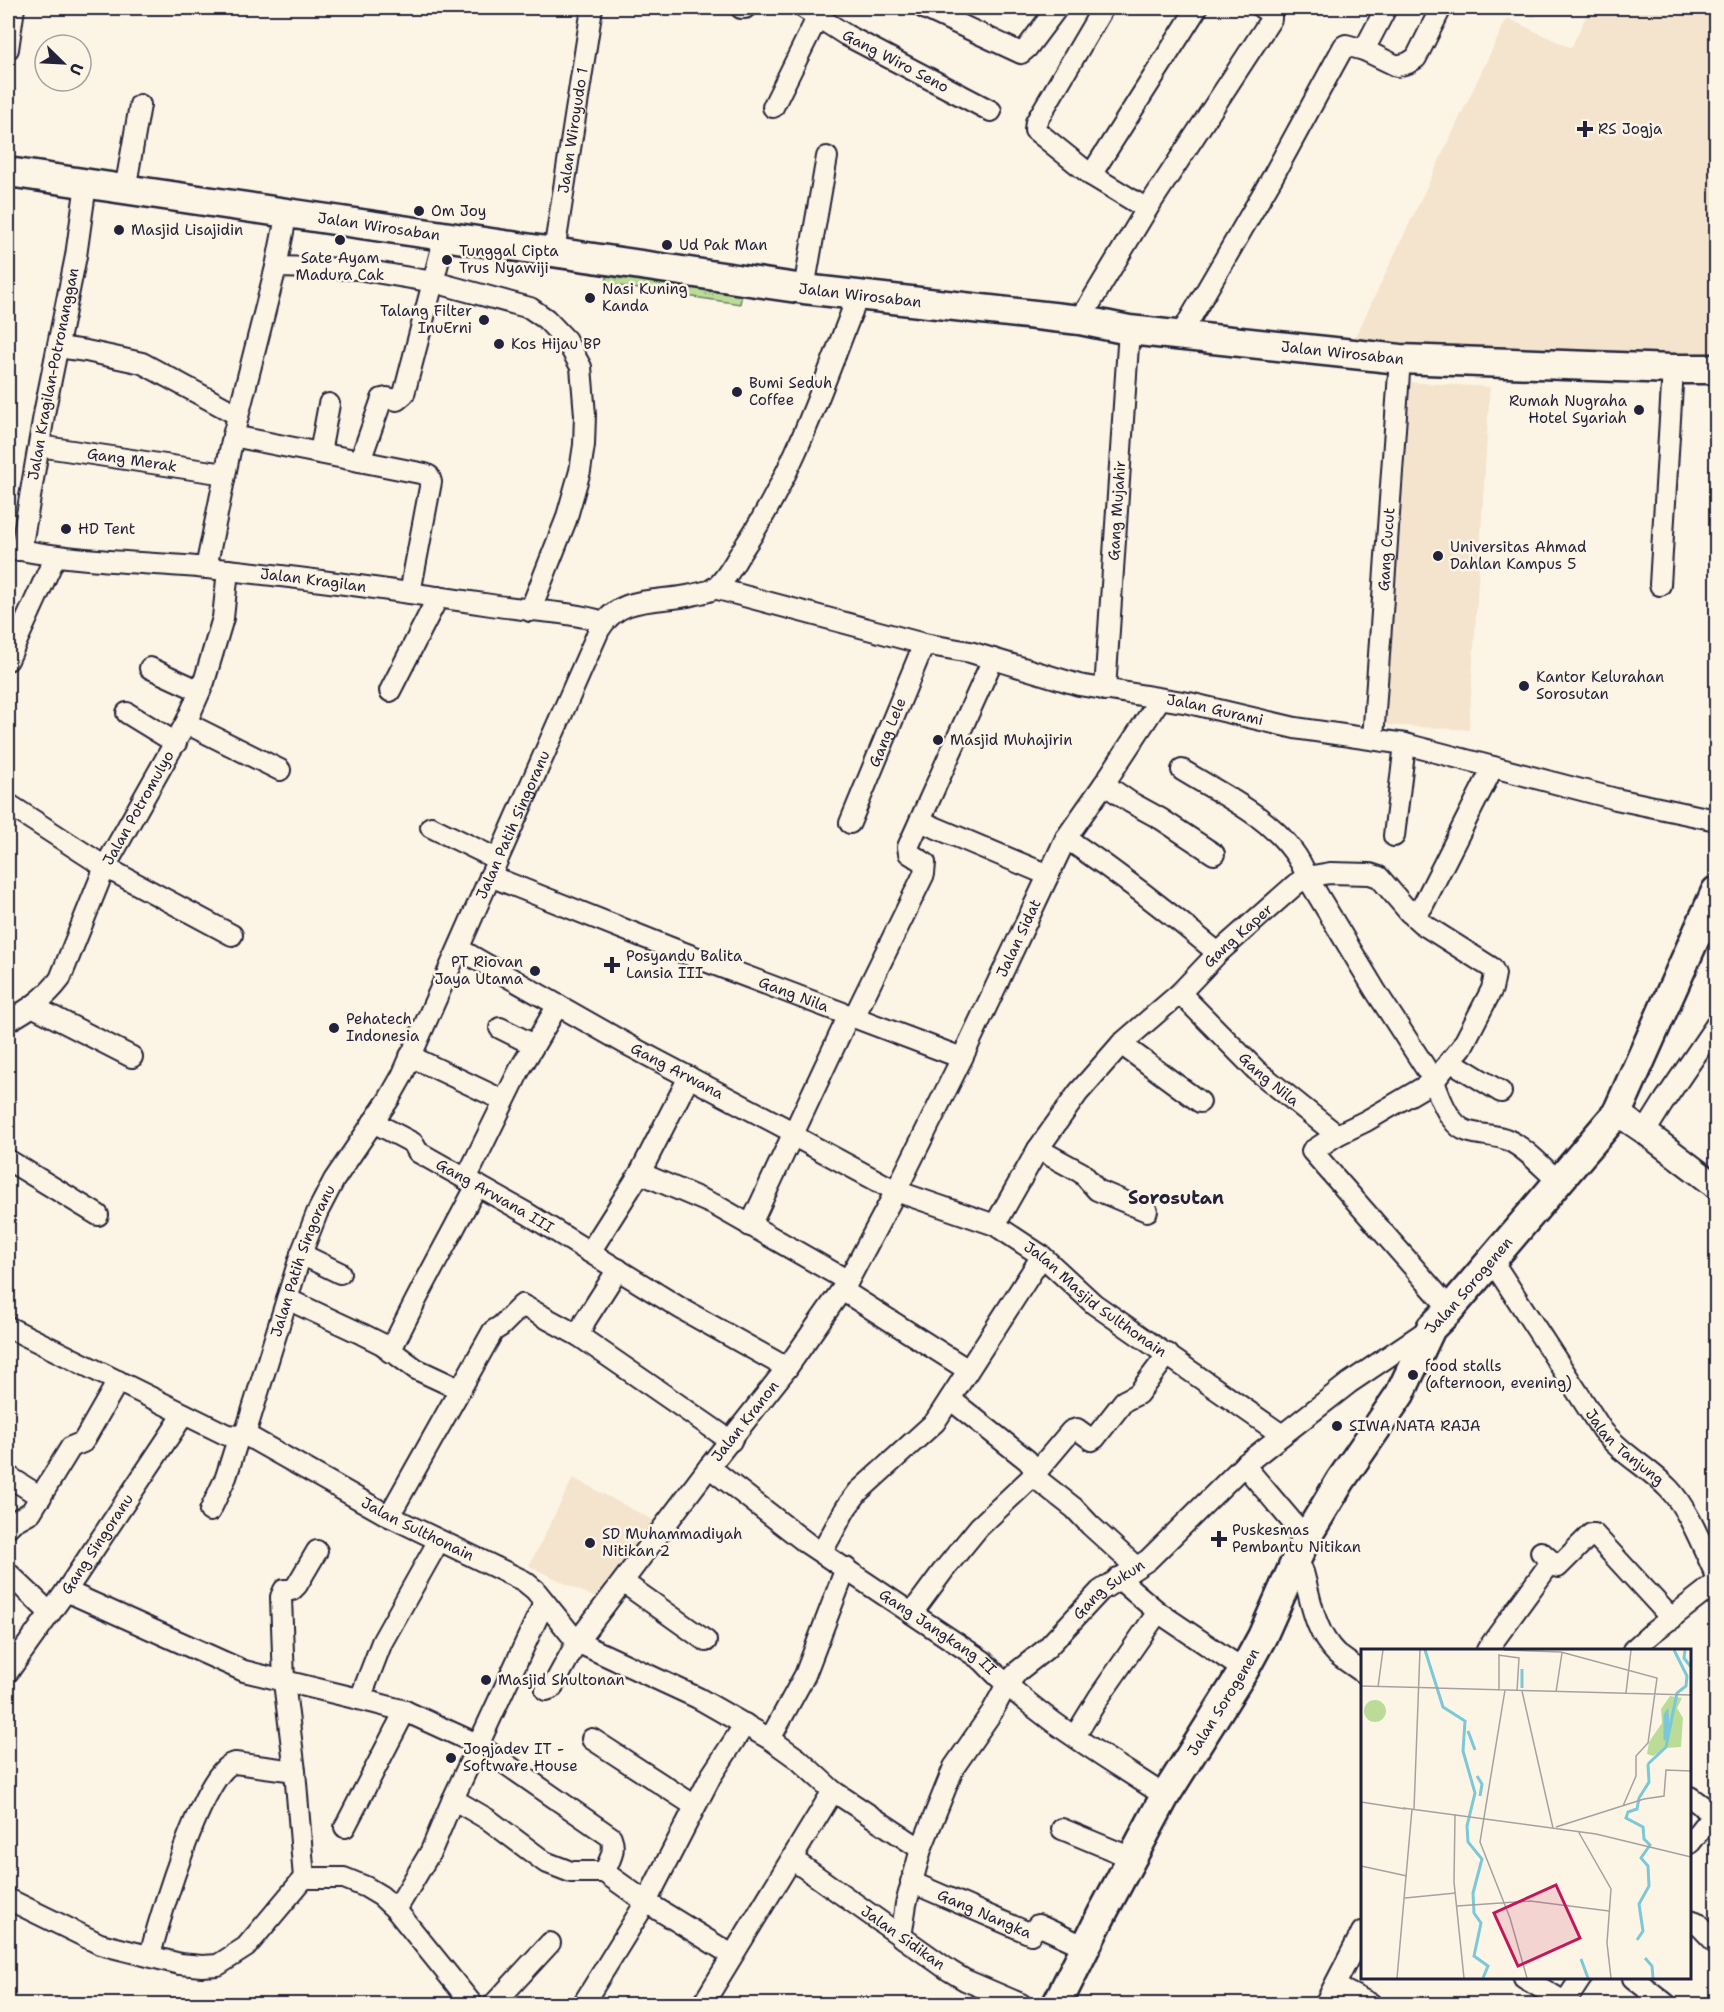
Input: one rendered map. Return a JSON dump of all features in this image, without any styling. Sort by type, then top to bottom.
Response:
[{"type":"main road","name":"Jalan Wirosaban","points":[[8,172],[858,297],[1080,320],[1130,330],[1180,336],[1400,359],[1716,369]]},
{"type":"main road","name":"Jalan Sorogenen","points":[[1057,2004],[1166,1796],[1262,1637],[1306,1538],[1341,1480],[1400,1394],[1440,1318],[1617,1113],[1716,891]]},
{"type":"street","points":[[8,49],[14,8]]},
{"type":"street","name":"Jalan Wiroyudo 1","points":[[554,252],[592,8]]},
{"type":"street","points":[[924,8],[1020,53],[1027,48],[1057,8]]},
{"type":"street","points":[[1103,8],[1035,126],[1037,132],[1090,174],[1147,209]]},
{"type":"street","points":[[1090,174],[1197,8]]},
{"type":"street","points":[[1080,320],[1147,209],[1271,19],[1271,13],[1262,8]]},
{"type":"street","points":[[1364,50],[1386,8]]},
{"type":"street","points":[[1180,336],[1272,178],[1341,49],[1346,45],[1364,50],[1397,66],[1408,63],[1416,58],[1441,8]]},
{"type":"street","points":[[773,106],[814,11]]},
{"type":"street","name":"Gang Wiro Seno","points":[[814,11],[830,26],[991,111]]},
{"type":"street","points":[[125,190],[140,105]]},
{"type":"street","points":[[804,289],[826,157]]},
{"type":"street","name":"Jalan Kragilan-Potronanggan","points":[[14,550],[39,446],[76,256],[86,184]]},
{"type":"street","points":[[206,568],[233,436],[276,267],[287,212]]},
{"type":"street","points":[[360,461],[381,401],[385,398],[398,399],[404,394],[445,236]]},
{"type":"street","points":[[276,267],[357,269],[434,282],[530,308],[566,340],[581,367],[585,415],[584,445],[580,471],[566,520],[530,611]]},
{"type":"street","points":[[604,622],[608,616],[632,604],[681,598],[714,588],[728,573],[779,489],[858,297]]},
{"type":"street","name":"Gang Mujahir","points":[[1105,690],[1130,330]]},
{"type":"street","points":[[58,347],[142,363],[238,415]]},
{"type":"street","name":"Gang Cucut","points":[[1373,739],[1400,359]]},
{"type":"street","points":[[1660,585],[1673,369]]},
{"type":"street","points":[[320,453],[329,404]]},
{"type":"street","points":[[233,436],[425,474],[431,478],[410,593]]},
{"type":"street","name":"Gang Merak","points":[[39,446],[225,474]]},
{"type":"street","name":"Jalan Kragilan","points":[[14,550],[55,557],[228,570],[530,611],[571,614],[604,622]]},
{"type":"street","points":[[8,660],[55,557]]},
{"type":"street","name":"Jalan Potromulyo","points":[[8,1021],[34,1006],[50,992],[60,979],[105,867],[186,723],[200,691],[223,618],[228,570]]},
{"type":"street","name":"Jalan Gurami","points":[[714,588],[924,644],[993,659],[1070,683],[1189,703],[1295,728],[1405,744],[1616,799],[1716,820]]},
{"type":"street","points":[[390,691],[438,597]]},
{"type":"street","name":"Jalan Patih Singoranu","points":[[210,1511],[226,1477],[317,1213],[334,1180],[396,1087],[604,622]]},
{"type":"street","name":"Gang Lele","points":[[850,823],[924,644]]},
{"type":"street","points":[[750,1226],[792,1135],[926,870],[923,861],[908,851],[993,659]]},
{"type":"street","points":[[150,668],[200,691]]},
{"type":"street","name":"Jalan Sidat","points":[[896,1191],[962,1059],[1066,838],[1161,699]]},
{"type":"street","points":[[127,713],[176,743]]},
{"type":"street","points":[[186,723],[280,770]]},
{"type":"street","points":[[1394,836],[1405,744]]},
{"type":"street","points":[[1440,1318],[1312,1151],[1434,1081],[1462,1047],[1492,989],[1495,971],[1492,968],[1421,923],[1410,912],[1417,910],[1426,902],[1493,767]]},
{"type":"street","points":[[1182,771],[1269,826],[1294,850],[1307,877],[1434,1081],[1445,1108],[1462,1129],[1510,1141],[1559,1182]]},
{"type":"street","points":[[1104,784],[1214,854]]},
{"type":"street","points":[[8,804],[105,867],[232,935]]},
{"type":"street","points":[[920,821],[1048,875]]},
{"type":"street","name":"Gang Nila","points":[[431,826],[493,868],[671,948],[962,1059]]},
{"type":"street","points":[[1066,838],[1130,883],[1218,953]]},
{"type":"street","name":"Gang Kaper","points":[[995,1225],[1038,1149],[1078,1094],[1121,1044],[1180,993],[1218,953],[1284,893],[1307,877],[1346,872],[1376,875],[1410,912]]},
{"type":"street","name":"Gang Arwana","points":[[459,949],[896,1191]]},
{"type":"street","name":"Gang Nila","points":[[1180,993],[1256,1070],[1337,1135]]},
{"type":"street","points":[[390,1352],[411,1307],[440,1257],[471,1182],[497,1100],[558,1005]]},
{"type":"street","points":[[34,1006],[132,1058]]},
{"type":"street","points":[[1645,1132],[1716,1025]]},
{"type":"street","points":[[500,1028],[534,1045]]},
{"type":"street","points":[[1121,1044],[1200,1102]]},
{"type":"street","points":[[410,1056],[497,1100]]},
{"type":"street","points":[[1450,1061],[1501,1092]]},
{"type":"street","points":[[590,1252],[640,1173],[689,1077]]},
{"type":"street","points":[[1617,1113],[1716,1186]]},
{"type":"street","name":"Gang Arwana III","points":[[372,1122],[413,1143],[418,1152],[590,1252],[680,1308],[787,1368]]},
{"type":"street","points":[[1038,1149],[1082,1173],[1097,1190],[1147,1211]]},
{"type":"street","points":[[8,1160],[98,1215]]},
{"type":"street","points":[[640,1173],[715,1205],[750,1226],[845,1285],[968,1371]]},
{"type":"street","name":"Jalan Masjid Sulthonain","points":[[896,1191],[995,1225],[1042,1256],[1094,1304],[1282,1435]]},
{"type":"street","name":"Jalan Kranon","points":[[546,1690],[552,1688],[577,1642],[787,1368],[845,1285],[896,1191]]},
{"type":"street","points":[[301,1254],[340,1273]]},
{"type":"street","points":[[822,1552],[858,1491],[934,1422],[1042,1256]]},
{"type":"street","name":"Jalan Tanjung","points":[[1491,1259],[1602,1430],[1620,1450],[1661,1482],[1675,1497],[1716,1575]]},
{"type":"street","points":[[579,1336],[585,1321],[618,1269]]},
{"type":"street","points":[[286,1299],[382,1344],[416,1369],[459,1389]]},
{"type":"street","points":[[389,1516],[493,1331],[522,1305],[579,1336],[731,1441]]},
{"type":"street","name":"Gang Sukun","points":[[901,1937],[911,1882],[921,1849],[954,1767],[1018,1671],[1046,1649],[1100,1591],[1148,1560],[1244,1465],[1349,1383],[1440,1318]]},
{"type":"street","name":"Jalan Sulthonain","points":[[8,1327],[227,1435],[241,1435],[438,1542],[524,1581],[535,1590],[577,1642]]},
{"type":"street","points":[[912,1613],[979,1527],[1033,1476],[1071,1431],[1077,1429],[1092,1440],[1095,1438],[1124,1401],[1138,1394],[1168,1354]]},
{"type":"street","points":[[10,1524],[31,1512],[71,1447],[83,1442],[118,1381]]},
{"type":"street","points":[[950,1399],[1027,1460],[1033,1467],[1033,1476]]},
{"type":"street","name":"Gang Singoranu","points":[[8,1672],[66,1591],[184,1414]]},
{"type":"street","points":[[1244,1465],[1306,1538]]},
{"type":"street","name":"Gang Jangkang II","points":[[709,1467],[761,1509],[983,1661],[1006,1686],[1075,1736],[1166,1796]]},
{"type":"street","points":[[8,1476],[41,1497]]},
{"type":"street","points":[[1033,1476],[1074,1508],[1136,1567]]},
{"type":"street","points":[[1488,1649],[1546,1557],[1558,1567],[1591,1534],[1594,1534],[1672,1619]]},
{"type":"street","points":[[360,1699],[382,1642],[438,1542]]},
{"type":"street","points":[[8,1899],[100,1944],[180,1964],[218,1965],[246,1947],[304,1878],[296,1771],[284,1682],[282,1592],[292,1590],[297,1585],[317,1551]]},
{"type":"street","points":[[1293,1567],[1303,1572],[1317,1626],[1323,1636],[1336,1653],[1361,1671]]},
{"type":"street","points":[[770,1739],[805,1675],[846,1568]]},
{"type":"street","points":[[8,1573],[50,1613]]},
{"type":"street","points":[[1118,1578],[1158,1612],[1244,1670]]},
{"type":"street","points":[[622,1582],[706,1641]]},
{"type":"street","points":[[1634,1649],[1716,1583]]},
{"type":"street","points":[[66,1591],[244,1671],[405,1711],[477,1744],[611,1837],[614,1847],[604,1872]]},
{"type":"street","points":[[396,1910],[431,1851],[477,1744],[544,1603]]},
{"type":"street","points":[[1075,1736],[1158,1612]]},
{"type":"street","points":[[577,1642],[698,1698],[770,1739],[798,1759],[833,1791],[921,1849]]},
{"type":"street","points":[[345,1827],[405,1711]]},
{"type":"street","points":[[583,2004],[646,1902],[715,1768],[745,1724]]},
{"type":"street","points":[[592,1739],[695,1806]]},
{"type":"street","points":[[150,1955],[164,1902],[189,1833],[226,1766],[235,1763],[296,1771]]},
{"type":"street","points":[[703,2004],[833,1791]]},
{"type":"street","points":[[453,1799],[489,1820],[545,1862],[571,1872],[604,1872],[646,1902],[732,1955]]},
{"type":"street","points":[[1691,1799],[1713,1820],[1691,1841]]},
{"type":"street","points":[[1062,1829],[1132,1858]]},
{"type":"street","name":"Jalan Sidikan","points":[[792,1859],[965,1980],[1021,2004]]},
{"type":"street","points":[[304,1878],[337,1878],[355,1881],[381,1896],[396,1910],[472,2004]]},
{"type":"street","name":"Gang Nangka","points":[[911,1882],[1031,1934],[1038,1925],[1086,1947]]},
{"type":"street","points":[[1691,1921],[1696,1922],[1716,1943]]},
{"type":"street","points":[[1325,2004],[1361,1934]]},
{"type":"street","points":[[494,2004],[550,1942]]},
{"type":"street","points":[[1527,1979],[1566,2003],[1580,1979]]},
{"type":"street","points":[[1635,1979],[1666,2004]]},
{"type":"street","points":[[1335,1986],[1371,2004]]},
{"type":"shaded area","points":[[1511,8],[1539,8],[1534,18]]},
{"type":"shaded area","name":"RS Jogja","points":[[1590,8],[1716,8],[1716,360],[1351,346],[1507,18],[1571,48]]},
{"type":"shaded area","name":"Universitas Ahmad Dahlan Kampus 5","points":[[1408,382],[1490,387],[1469,730],[1386,725]]},
{"type":"shaded area","name":"SD Muhammadiyah Nitikan 2","points":[[573,1478],[653,1520],[608,1604],[529,1566]]},
{"type":"green space","points":[[608,268],[743,288],[740,304],[606,284]]},
{"type":"place","name":"RS Jogja","points":[[1585,129]]},
{"type":"place","name":"Om Joy","points":[[419,211]]},
{"type":"place","name":"Masjid Lisajidin","points":[[119,230]]},
{"type":"place","name":"Sate Ayam Madura Cak","points":[[340,240]]},
{"type":"place","name":"Ud Pak Man","points":[[667,245]]},
{"type":"place","name":"Tunggal Cipta Trus Nyawiji","points":[[447,260]]},
{"type":"place","name":"Nasi Kuning Kanda","points":[[590,298]]},
{"type":"place","name":"Talang Filter InuErni","points":[[484,320]]},
{"type":"place","name":"Kos Hijau BP","points":[[499,344]]},
{"type":"place","name":"Bumi Seduh Coffee","points":[[737,392]]},
{"type":"place","name":"Rumah Nugraha Hotel Syariah","points":[[1639,410]]},
{"type":"place","name":"HD Tent","points":[[66,529]]},
{"type":"place","name":"Universitas Ahmad Dahlan Kampus 5","points":[[1438,556]]},
{"type":"place","name":"Kantor Kelurahan Sorosutan","points":[[1524,686]]},
{"type":"place","name":"Masjid Muhajirin","points":[[938,740]]},
{"type":"place","name":"Posyandu Balita Lansia III","points":[[612,965]]},
{"type":"place","name":"PT Riovan Jaya Utama","points":[[535,971]]},
{"type":"place","name":"Pehatech Indonesia","points":[[334,1028]]},
{"type":"place","name":"food stalls (afternoon, evening)","points":[[1413,1375]]},
{"type":"place","name":"SIWA NATA RAJA","points":[[1337,1426]]},
{"type":"place","name":"Puskesmas Pembantu Nitikan","points":[[1219,1539]]},
{"type":"place","name":"SD Muhammadiyah Nitikan 2","points":[[590,1543]]},
{"type":"place","name":"Masjid Shultonan","points":[[486,1680]]},
{"type":"place","name":"Jogjadev IT - Software House","points":[[451,1758]]},
{"type":"district","name":"Sorosutan","points":[[1176,1198]]}]
